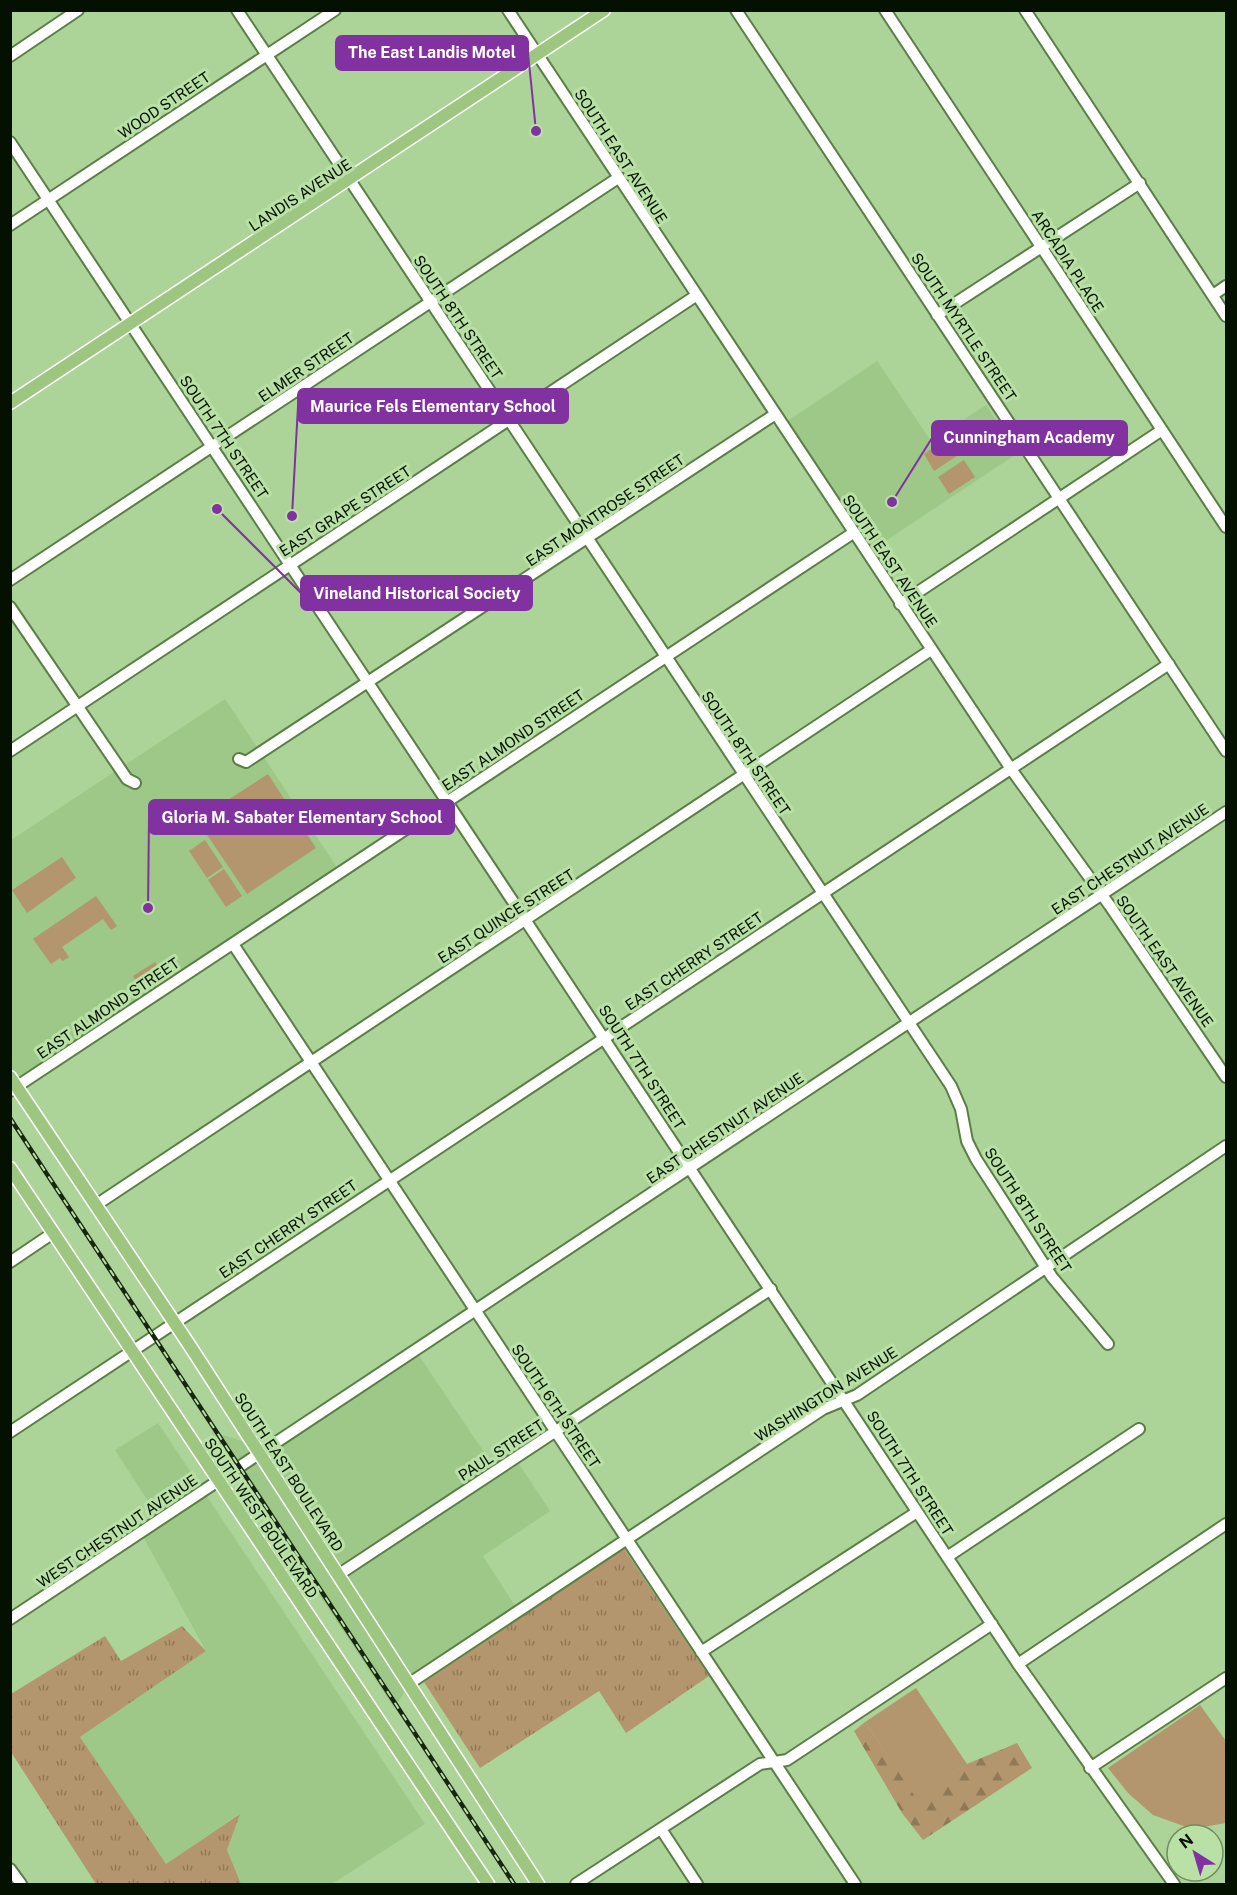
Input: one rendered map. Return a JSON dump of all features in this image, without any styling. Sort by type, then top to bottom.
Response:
[{"type":"main road","name":"LANDIS AVENUE","points":[[10,403],[604,10]]},
{"type":"main road","name":"SOUTH EAST BOULEVARD","points":[[13,1085],[174,1322],[410,1683],[538,1884]]},
{"type":"main road","name":"SOUTH WEST BOULEVARD","points":[[10,1168],[488,1884]]},
{"type":"street","points":[[10,56],[78,10]]},
{"type":"street","name":"SOUTH 8TH STREET","points":[[237,10],[951,1086],[961,1109],[967,1141],[976,1160],[1047,1269],[1108,1344]]},
{"type":"street","name":"WOOD STREET","points":[[10,225],[335,10]]},
{"type":"street","name":"SOUTH EAST AVENUE","points":[[508,10],[774,415],[1011,769],[1227,1077]]},
{"type":"street","name":"SOUTH MYRTLE STREET","points":[[736,10],[1227,751]]},
{"type":"street","name":"ARCADIA PLACE","points":[[885,10],[1227,527]]},
{"type":"street","points":[[1025,10],[1227,315]]},
{"type":"street","name":"SOUTH 7TH STREET","points":[[10,142],[1018,1664],[1174,1884]]},
{"type":"street","name":"ELMER STREET","points":[[10,580],[618,178]]},
{"type":"street","points":[[937,315],[1140,183]]},
{"type":"street","points":[[1213,295],[1227,286]]},
{"type":"street","name":"EAST GRAPE STREET","points":[[10,751],[697,295]]},
{"type":"street","name":"EAST MONTROSE STREET","points":[[239,759],[246,762],[774,415]]},
{"type":"street","points":[[900,604],[1162,430]]},
{"type":"street","name":"EAST ALMOND STREET","points":[[13,1085],[233,944],[853,533]]},
{"type":"street","points":[[10,607],[127,779],[135,783]]},
{"type":"street","name":"EAST QUINCE STREET","points":[[96,1205],[931,650]]},
{"type":"street","name":"EAST CHERRY STREET","points":[[10,1432],[1169,664]]},
{"type":"street","name":"EAST CHESTNUT AVENUE","points":[[240,1467],[1227,812]]},
{"type":"street","name":"SOUTH 6TH STREET","points":[[233,944],[474,1312],[855,1884]]},
{"type":"street","name":"WASHINGTON AVENUE","points":[[410,1683],[823,1409],[857,1395],[1227,1146]]},
{"type":"street","points":[[10,1262],[53,1233]]},
{"type":"street","name":"PAUL STREET","points":[[338,1575],[771,1289]]},
{"type":"street","points":[[947,1557],[1139,1430]]},
{"type":"street","name":"WEST CHESTNUT AVENUE","points":[[10,1619],[240,1467]]},
{"type":"street","points":[[701,1652],[917,1512]]},
{"type":"street","points":[[1018,1664],[1227,1524]]},
{"type":"street","points":[[576,1884],[760,1764],[787,1760],[992,1624]]},
{"type":"street","points":[[1090,1768],[1227,1678]]},
{"type":"street","points":[[661,1829],[697,1884]]},
{"type":"street","points":[[10,1869],[21,1884]]},
{"type":"shaded area","points":[[877,361],[931,441],[986,405],[1018,453],[872,550],[786,422]]},
{"type":"shaded area","points":[[225,699],[340,872],[17,1087],[11,1077],[11,840]]},
{"type":"shaded area","points":[[416,1351],[496,1470],[515,1458],[550,1511],[483,1556],[519,1612],[412,1681],[394,1708],[211,1431],[266,1449]]},
{"type":"shaded area","points":[[158,1423],[425,1824],[332,1884],[241,1884],[227,1850],[239,1814],[166,1864],[80,1737],[206,1651],[140,1531],[159,1518],[115,1450]]},
{"type":"green space","points":[[949,437],[960,454],[934,471],[924,454]]},
{"type":"green space","points":[[964,460],[975,477],[949,494],[938,477]]},
{"type":"green space","points":[[268,774],[316,848],[247,894],[197,820]]},
{"type":"green space","points":[[205,840],[223,867],[207,878],[189,851]]},
{"type":"green space","points":[[62,857],[76,878],[27,913],[12,890]]},
{"type":"green space","points":[[224,869],[242,896],[226,907],[208,880]]},
{"type":"green space","points":[[96,896],[117,926],[111,930],[103,919],[62,947],[69,957],[63,961],[60,958],[51,964],[33,939]]},
{"type":"green space","points":[[155,962],[162,973],[140,988],[133,976]]},
{"type":"green space","points":[[623,1547],[709,1676],[626,1733],[599,1691],[480,1768],[424,1682]]},
{"type":"green space","points":[[182,1626],[206,1651],[80,1737],[166,1864],[240,1814],[227,1850],[241,1884],[96,1884],[11,1752],[11,1694],[105,1636],[121,1661]]},
{"type":"green space","points":[[916,1688],[967,1764],[916,1798],[865,1722]]},
{"type":"green space","points":[[1200,1705],[1226,1741],[1226,1823],[1175,1823],[1153,1815],[1128,1793],[1108,1768]]},
{"type":"green space","points":[[865,1722],[916,1797],[967,1764],[1017,1743],[1032,1768],[923,1840],[902,1813],[854,1731]]},
{"type":"railway","points":[[10,1118],[514,1884]]},
{"type":"place","name":"The East Landis Motel","points":[[536,131]]},
{"type":"place","name":"Cunningham Academy","points":[[892,502]]},
{"type":"place","name":"Vineland Historical Society","points":[[217,509]]},
{"type":"place","name":"Maurice Fels Elementary School","points":[[292,516]]},
{"type":"place","name":"Gloria M. Sabater Elementary School","points":[[148,908]]}]
